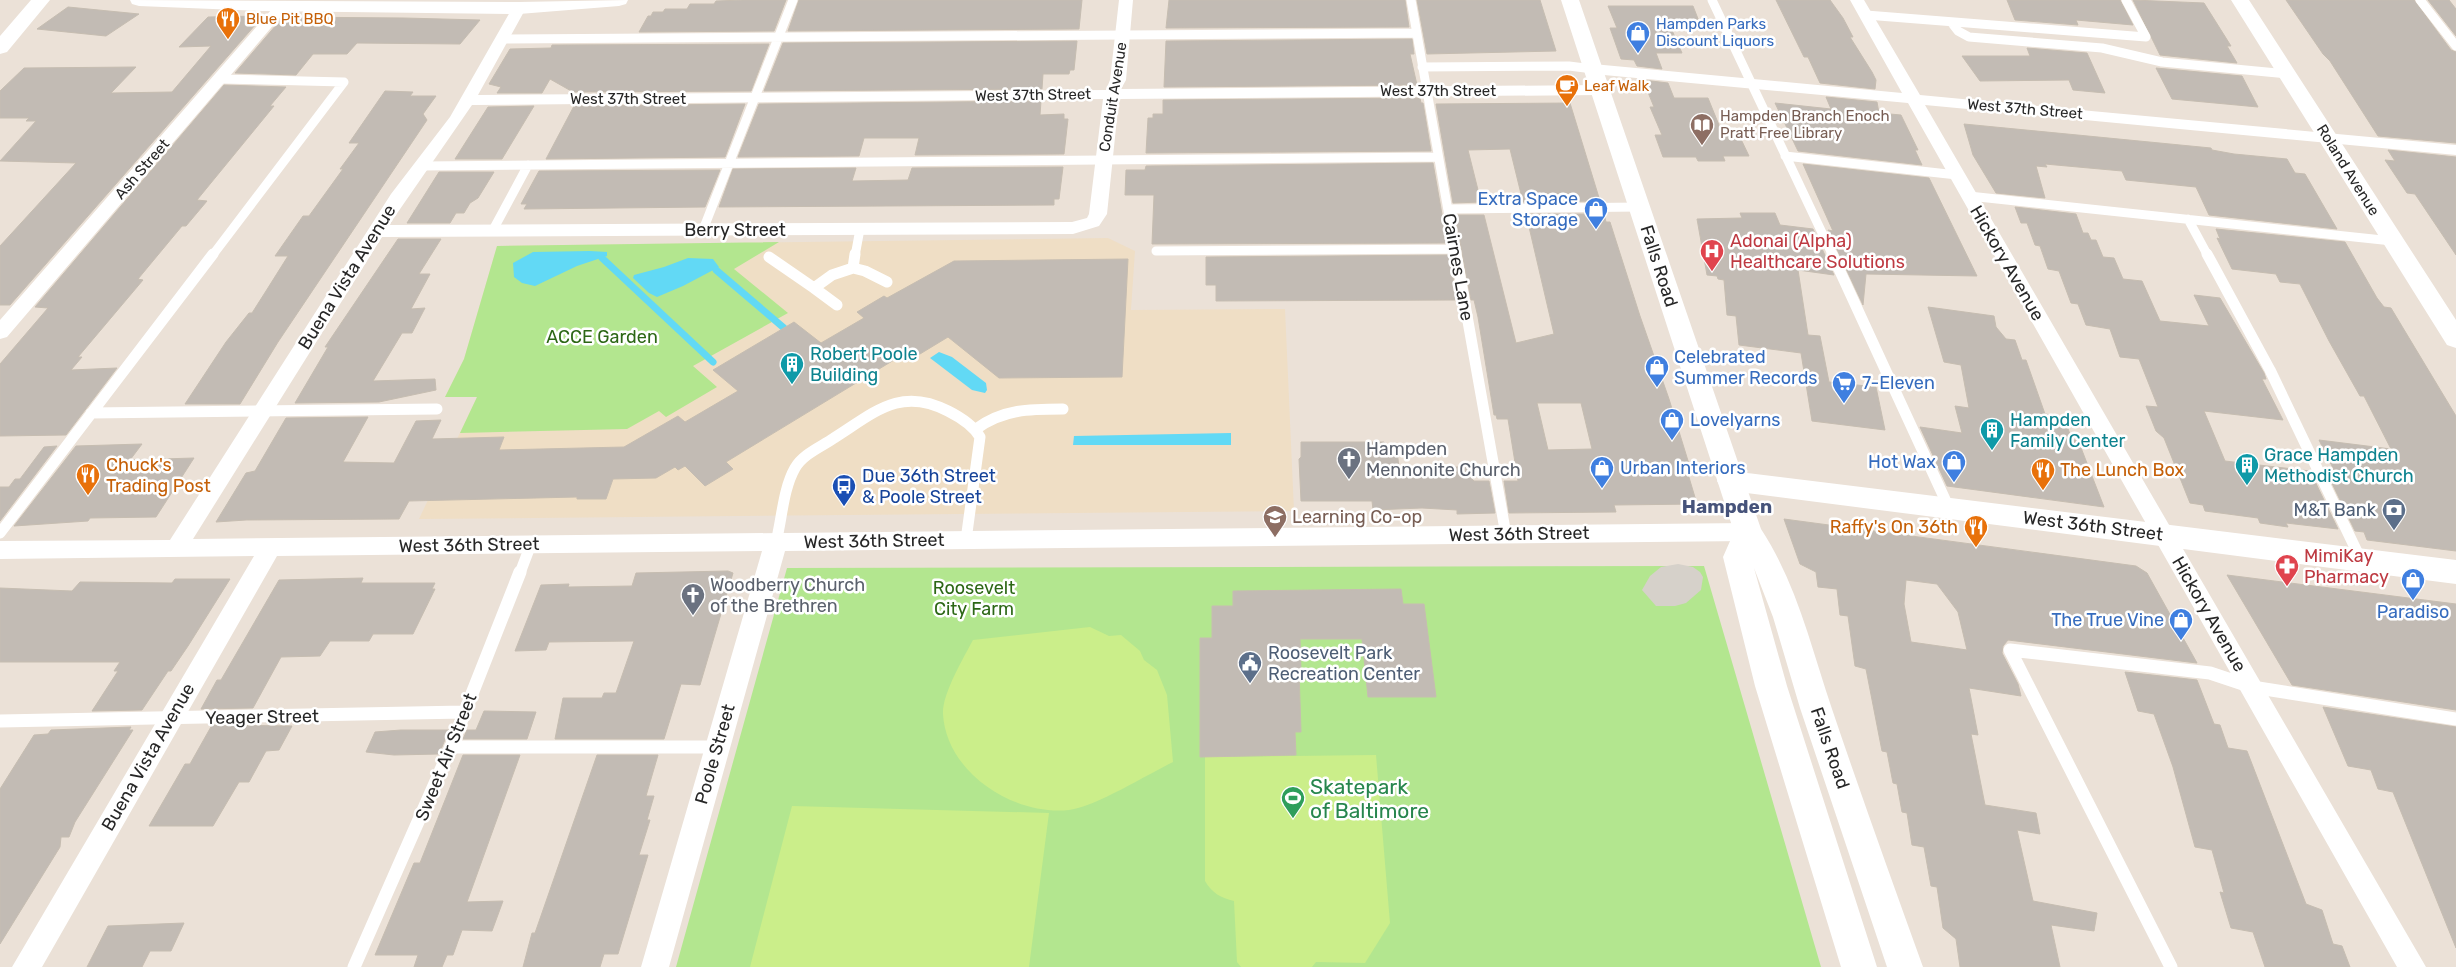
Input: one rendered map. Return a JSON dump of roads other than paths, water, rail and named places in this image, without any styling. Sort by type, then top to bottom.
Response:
[{"type":"street","points":[[0,48],[41,0]]},
{"type":"street","points":[[139,0],[283,5],[512,5],[620,0]]},
{"type":"street","name":"Conduit Avenue","points":[[1093,222],[1098,214],[1110,94],[1118,80],[1126,0]]},
{"type":"street","name":"Falls Road","points":[[1570,0],[1748,532],[1759,548],[1771,572],[1791,625],[1815,706],[1905,967]]},
{"type":"street","name":"Roland Avenue","points":[[2240,0],[2392,241],[2456,338]]},
{"type":"street","name":"Ash Street","points":[[0,332],[283,5]]},
{"type":"street","name":"Buena Vista Avenue","points":[[176,548],[400,194],[444,138],[502,38],[512,5]]},
{"type":"street","name":"Hickory Avenue","points":[[1861,8],[2412,967]]},
{"type":"street","name":"West 37th Street","points":[[466,100],[1427,91],[1597,79],[1752,84],[2456,150]]},
{"type":"street","name":"Berry Street","points":[[377,231],[1055,229],[1073,228],[1093,222]]},
{"type":"street","name":"West 36th Street","points":[[1731,481],[2456,572]]},
{"type":"street","name":"Falls Road","points":[[1748,532],[1740,546],[1737,557],[1750,610],[1776,705],[1859,967]]},
{"type":"street","name":"West 36th Street","points":[[0,550],[1748,532]]},
{"type":"street","name":"Poole Street","points":[[655,967],[776,542]]},
{"type":"street","name":"Buena Vista Avenue","points":[[26,967],[270,547]]},
{"type":"lane","points":[[704,230],[793,0]]},
{"type":"lane","name":"Cairnes Lane","points":[[1411,0],[1506,535]]},
{"type":"lane","points":[[1712,0],[1904,407],[1949,508]]},
{"type":"lane","points":[[1861,8],[1951,22],[2146,37],[2126,0]]},
{"type":"lane","points":[[2420,0],[2456,46]]},
{"type":"lane","points":[[1951,22],[1958,31],[1969,37],[2102,48],[2162,62],[2288,74]]},
{"type":"lane","points":[[502,38],[1416,33]]},
{"type":"lane","points":[[1422,67],[1569,66],[1597,79]]},
{"type":"lane","points":[[0,533],[344,82],[220,78]]},
{"type":"lane","points":[[1785,156],[1956,174]]},
{"type":"lane","points":[[422,166],[1438,157]]},
{"type":"lane","points":[[493,230],[528,165]]},
{"type":"lane","points":[[1969,196],[2392,241]]},
{"type":"lane","points":[[1448,209],[1640,207]]},
{"type":"lane","points":[[2188,219],[2270,370],[2361,560]]},
{"type":"lane","points":[[853,268],[860,229]]},
{"type":"lane","points":[[1156,251],[1455,249]]},
{"type":"lane","points":[[769,257],[837,305]]},
{"type":"lane","points":[[814,288],[832,276],[853,268],[864,271],[886,282]]},
{"type":"lane","points":[[776,542],[796,467],[807,456],[884,407],[902,400],[920,398],[937,404],[976,429],[980,437],[966,540]]},
{"type":"lane","points":[[91,413],[437,409]]},
{"type":"lane","points":[[976,429],[998,413],[1012,410],[1063,409]]},
{"type":"lane","name":"Sweet Air Street","points":[[354,967],[451,747],[531,544]]},
{"type":"lane","points":[[2172,967],[2010,650],[2210,673],[2252,687],[2456,718]]},
{"type":"lane","name":"Yeager Street","points":[[0,721],[464,712]]},
{"type":"lane","points":[[451,747],[717,747]]},
{"type":"water","points":[[533,252],[607,252],[607,256],[577,266],[535,286],[522,283],[514,277],[513,263]]},
{"type":"water","points":[[688,258],[713,259],[719,267],[657,297],[649,293],[633,278],[634,275]]},
{"type":"water","points":[[939,352],[952,357],[986,383],[987,390],[985,393],[972,390],[930,358]]},
{"type":"water","points":[[1231,433],[1231,445],[1073,445],[1074,436]]},
{"type":"waterway","points":[[602,258],[713,362]]},
{"type":"waterway","points":[[716,270],[784,328]]},
{"type":"place","name":"Blue Pit BBQ","points":[[228,40]]},
{"type":"place","name":"Hampden Parks Discount Liquors","points":[[1638,54]]},
{"type":"place","name":"Leaf Walk","points":[[1567,107]]},
{"type":"place","name":"Hampden Branch Enoch Pratt Free Library","points":[[1702,146]]},
{"type":"place","name":"Extra Space Storage","points":[[1596,230]]},
{"type":"place","name":"Adonai (Alpha) Healthcare Solutions","points":[[1712,272]]},
{"type":"place","name":"Robert Poole Building","points":[[792,385]]},
{"type":"place","name":"Celebrated Summer Records","points":[[1657,388]]},
{"type":"place","name":"7-Eleven","points":[[1844,404]]},
{"type":"place","name":"Lovelyarns","points":[[1672,441]]},
{"type":"place","name":"Hampden Family Center","points":[[1992,451]]},
{"type":"place","name":"Hampden Mennonite Church","points":[[1349,480]]},
{"type":"place","name":"Hot Wax","points":[[1954,483]]},
{"type":"place","name":"Grace Hampden Methodist Church","points":[[2247,486]]},
{"type":"place","name":"Urban Interiors","points":[[1602,489]]},
{"type":"place","name":"The Lunch Box","points":[[2043,491]]},
{"type":"place","name":"Chuck's Trading Post","points":[[88,496]]},
{"type":"place","name":"Due 36th Street & Poole Street","points":[[844,507]]},
{"type":"place","name":"M&T Bank","points":[[2394,531]]},
{"type":"place","name":"Learning Co-op","points":[[1275,538]]},
{"type":"place","name":"Raffy's On 36th","points":[[1976,548]]},
{"type":"place","name":"MimiKay Pharmacy","points":[[2287,587]]},
{"type":"place","name":"Paradiso","points":[[2413,601]]},
{"type":"place","name":"Woodberry Church of the Brethren","points":[[693,616]]},
{"type":"place","name":"The True Vine","points":[[2181,641]]},
{"type":"place","name":"Roosevelt Park Recreation Center","points":[[1250,684]]},
{"type":"place","name":"Skatepark of Baltimore","points":[[1293,819]]},
{"type":"district","name":"Hampden","points":[[1727,506]]},
{"type":"park label","name":"ACCE Garden","points":[[602,337]]},
{"type":"park label","name":"Roosevelt City Farm","points":[[974,598]]}]
